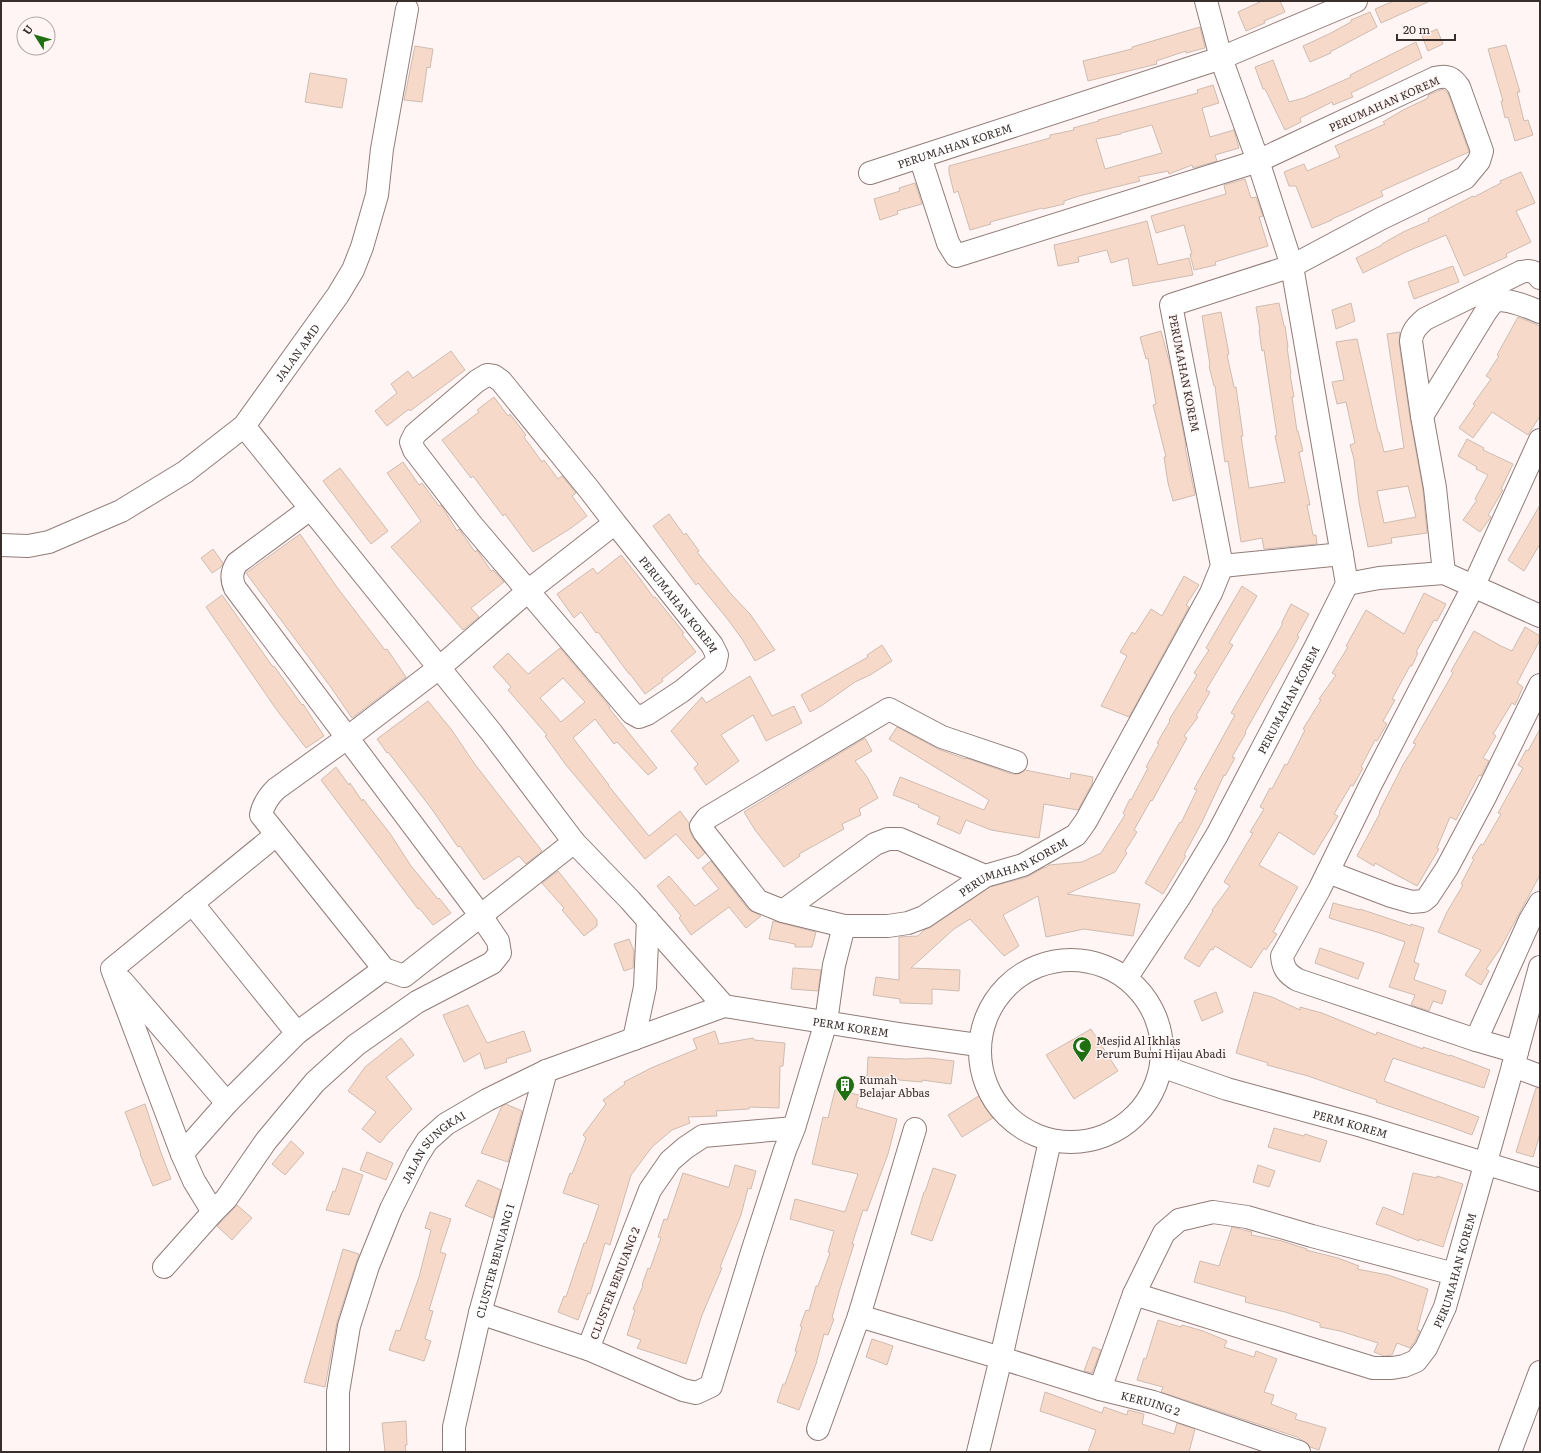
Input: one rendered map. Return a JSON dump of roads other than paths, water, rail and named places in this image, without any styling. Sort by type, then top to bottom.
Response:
[{"type":"street","points":[[1206,1],[1221,58],[1258,161],[1292,266],[1347,584],[1379,578],[1444,573],[1474,585],[1540,616]]},
{"type":"street","name":"PERUMAHAN KOREM","points":[[870,173],[1221,58],[1356,1]]},
{"type":"street","name":"JALAN AMD","points":[[1,545],[28,546],[49,542],[120,511],[185,472],[244,426],[338,295],[353,270],[362,247],[377,195],[382,149],[407,9]]},
{"type":"street","name":"PERUMAHAN KOREM","points":[[920,157],[948,243],[956,256],[1258,161],[1435,78],[1445,76],[1455,81],[1459,87],[1482,151],[1479,160],[1465,178],[1382,218],[1292,266],[1171,305],[1222,566],[1211,593],[1086,821],[1076,835],[1023,865],[985,876],[924,917],[908,923],[888,926],[844,926],[783,911],[758,901],[704,832],[701,826],[707,818],[889,709],[942,737],[1016,762]]},
{"type":"street","points":[[1444,573],[1435,488],[1422,416],[1411,341],[1412,334],[1416,327],[1425,319],[1492,295],[1521,272],[1527,270],[1534,272],[1540,278]]},
{"type":"street","points":[[1492,295],[1540,312]]},
{"type":"street","points":[[1422,416],[1490,306],[1492,295]]},
{"type":"street","name":"PERUMAHAN KOREM","points":[[487,375],[494,376],[506,387],[615,523],[712,645],[717,655],[715,664],[682,691],[647,714],[638,717],[632,713],[466,518],[414,450],[411,442],[415,434],[477,381],[487,375]]},
{"type":"street","points":[[244,426],[490,732],[574,842],[630,900],[724,1006]]},
{"type":"street","points":[[1540,440],[1474,585],[1371,784],[1328,872],[1282,956],[1283,967],[1290,976],[1298,980],[1476,1040],[1515,1059],[1540,1076]]},
{"type":"street","points":[[164,1267],[212,1212],[226,1199],[266,1141],[315,1082],[356,1045],[417,1002],[492,963],[500,954],[498,941],[481,916],[235,588],[232,580],[232,572],[237,564],[310,509]]},
{"type":"street","points":[[574,842],[404,976],[384,969],[261,815],[262,808],[267,798],[276,789],[347,738],[439,668],[528,592],[615,523]]},
{"type":"street","points":[[1222,566],[1342,554]]},
{"type":"street","name":"PERUMAHAN KOREM","points":[[1127,977],[1179,898],[1217,835],[1347,584]]},
{"type":"street","points":[[1328,872],[1412,902],[1423,901],[1428,897],[1447,868],[1486,795],[1540,685]]},
{"type":"street","points":[[112,969],[276,835]]},
{"type":"street","points":[[783,911],[875,844],[888,839],[900,839],[985,876]]},
{"type":"street","points":[[192,903],[297,1033]]},
{"type":"street","points":[[1476,1040],[1530,920],[1540,903]]},
{"type":"street","points":[[634,1039],[645,987],[648,920]]},
{"type":"street","points":[[794,1128],[826,1022],[834,965],[844,926]]},
{"type":"street","points":[[1065,958],[1084,960],[1098,962],[1127,977],[1149,1001],[1161,1033],[1161,1066],[1152,1094],[1133,1118],[1109,1135],[1080,1142],[1050,1141],[1020,1129],[997,1107],[982,1078],[978,1045],[986,1013],[1005,986],[1033,967],[1065,958]]},
{"type":"street","name":"PERUMAHAN KOREM","points":[[1134,1294],[1373,1368],[1392,1368],[1404,1366],[1416,1361],[1426,1348],[1445,1307],[1540,967]]},
{"type":"street","points":[[112,969],[182,1154],[194,1181],[212,1212]]},
{"type":"street","points":[[112,969],[227,1103]]},
{"type":"street","points":[[182,1154],[227,1103],[297,1033],[384,969]]},
{"type":"street","name":"PERM KOREM","points":[[724,1006],[978,1045]]},
{"type":"street","name":"JALAN SUNGKAI","points":[[338,1452],[338,1392],[349,1326],[374,1252],[391,1210],[417,1156],[427,1141],[446,1124],[487,1100],[546,1071],[724,1006]]},
{"type":"street","name":"PERM KOREM","points":[[1161,1066],[1227,1089],[1362,1126],[1485,1165],[1540,1180]]},
{"type":"street","name":"CLUSTER BENUANG I","points":[[454,1452],[454,1427],[480,1312],[546,1071]]},
{"type":"street","name":"CLUSTER BENUANG 2","points":[[794,1128],[785,1150],[711,1386],[696,1393],[683,1390],[588,1350],[650,1190],[670,1161],[685,1148],[703,1136],[794,1128]]},
{"type":"street","points":[[818,1429],[859,1316],[915,1128]]},
{"type":"street","points":[[978,1452],[1001,1358],[1050,1141]]},
{"type":"street","points":[[1100,1389],[1134,1294],[1164,1233],[1179,1220],[1214,1212],[1247,1217],[1454,1274]]},
{"type":"street","points":[[480,1312],[588,1350]]},
{"type":"street","name":"KERUING 2","points":[[859,1316],[1100,1389],[1153,1402],[1300,1452]]},
{"type":"street","points":[[1510,1452],[1538,1385]]},
{"type":"place","name":"Mesjid Al Ikhlas Perum Bumi Hijau Abadi","points":[[1082,1063]]},
{"type":"place","name":"Rumah Belajar Abbas","points":[[845,1102]]}]
